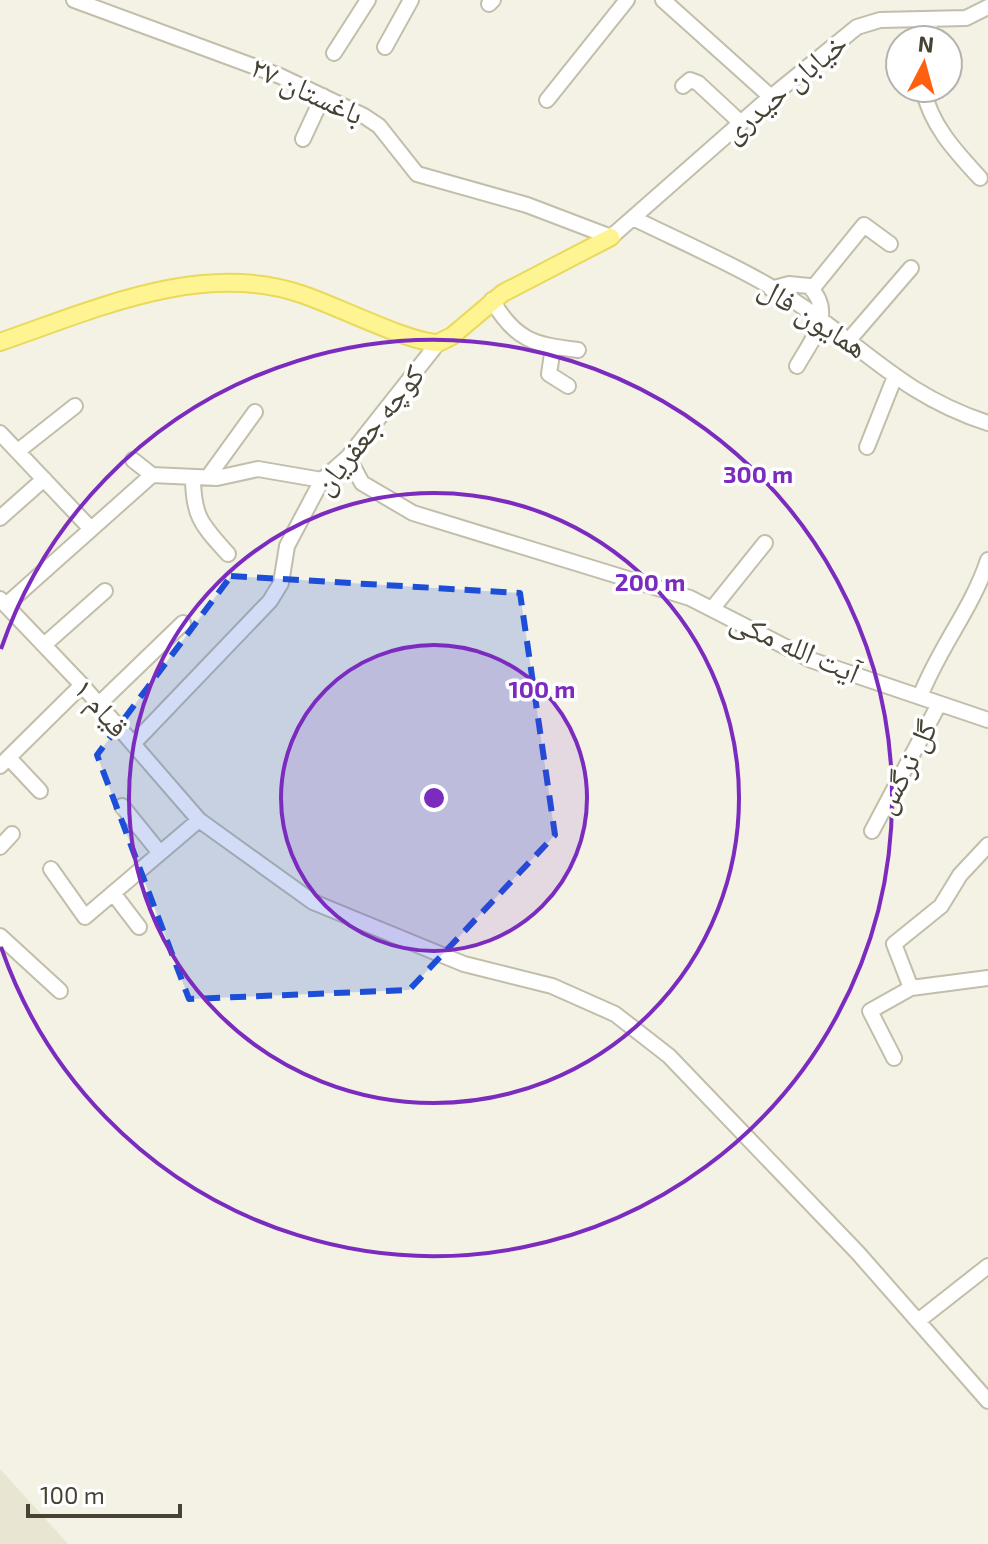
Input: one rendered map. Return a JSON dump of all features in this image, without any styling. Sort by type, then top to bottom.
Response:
[{"type":"main road","points":[[0,342],[151,293],[251,283],[301,294],[438,343],[452,336],[492,300],[611,237]]},
{"type":"main road","points":[[0,353],[25,334]]},
{"type":"street","name":"باغستان ۲۷","points":[[74,0],[104,5],[280,76],[373,120],[417,174],[527,205],[611,237]]},
{"type":"street","points":[[334,53],[368,0]]},
{"type":"street","points":[[385,47],[411,0]]},
{"type":"street","points":[[547,100],[627,0]]},
{"type":"street","points":[[663,0],[771,97]]},
{"type":"street","name":"خیابان حیدری","points":[[611,237],[771,97],[857,27],[880,20],[966,18],[988,7]]},
{"type":"street","points":[[930,24],[931,19]]},
{"type":"street","points":[[683,86],[690,80],[698,83],[741,123]]},
{"type":"street","points":[[303,139],[323,96]]},
{"type":"street","points":[[927,104],[941,133],[980,178]]},
{"type":"street","name":"همایون فال","points":[[633,218],[771,289],[823,320],[877,360],[894,379],[947,410],[988,423]]},
{"type":"street","points":[[812,289],[864,225],[890,244]]},
{"type":"street","points":[[848,341],[911,268]]},
{"type":"street","points":[[771,289],[801,284],[812,289],[822,302],[823,320],[797,366]]},
{"type":"street","points":[[492,300],[505,323],[515,332],[553,347],[578,350]]},
{"type":"street","name":"کوچه جعفریان","points":[[133,744],[270,601],[281,583],[287,546],[322,480],[348,457],[438,343]]},
{"type":"street","points":[[553,347],[549,374],[568,386]]},
{"type":"street","points":[[867,447],[894,379]]},
{"type":"street","points":[[18,451],[75,406]]},
{"type":"street","points":[[228,554],[198,521],[193,504],[200,477],[255,412]]},
{"type":"street","points":[[0,433],[91,529]]},
{"type":"street","name":"آیت الله مکی","points":[[348,457],[362,483],[413,513],[690,598],[811,660],[988,720]]},
{"type":"street","points":[[133,460],[152,475],[200,477],[258,469],[322,480]]},
{"type":"street","points":[[3,602],[152,475]]},
{"type":"street","points":[[0,518],[44,479]]},
{"type":"street","points":[[712,609],[765,543]]},
{"type":"street","points":[[920,697],[932,665],[975,592],[988,560]]},
{"type":"street","points":[[44,645],[105,591]]},
{"type":"street","name":"قیام ۱","points":[[3,602],[82,685],[199,820],[313,902],[427,951],[552,986],[615,1014],[669,1056],[858,1253],[988,1401]]},
{"type":"street","points":[[99,704],[183,623]]},
{"type":"street","points":[[40,791],[4,762],[82,685]]},
{"type":"street","name":"گل نرگس","points":[[872,831],[939,704]]},
{"type":"street","points":[[122,806],[160,853]]},
{"type":"street","points":[[51,869],[85,917],[199,820]]},
{"type":"street","points":[[0,847],[12,834]]},
{"type":"street","points":[[911,988],[894,944],[941,906],[960,875],[988,845]]},
{"type":"street","points":[[113,893],[139,927]]},
{"type":"street","points":[[0,936],[60,991]]},
{"type":"street","points":[[894,1058],[870,1011],[911,988],[988,978]]},
{"type":"street","points":[[918,1321],[988,1266]]},
{"type":"highlighted area","points":[[231,576],[520,593],[555,835],[409,990],[189,999],[97,755]]},
{"type":"shaded area","points":[[0,1469],[68,1544],[0,1544]]}]
